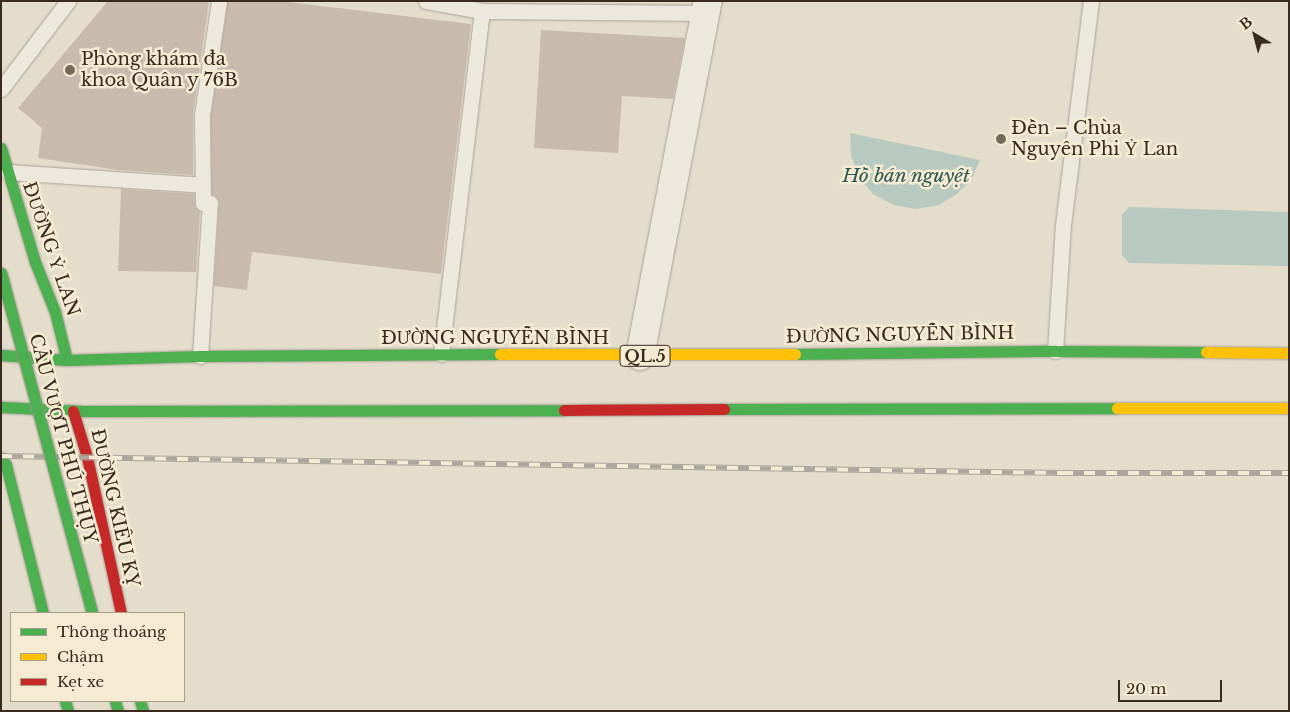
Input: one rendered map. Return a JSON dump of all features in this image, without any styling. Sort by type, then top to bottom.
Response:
[{"type":"main road","name":"ĐƯỜNG Ỷ LAN","points":[[1,148],[35,262],[55,312],[67,360]]},
{"type":"main road","name":"CẦU VƯỢT PHÚ THỤY","points":[[1,273],[92,612]]},
{"type":"main road","name":"ĐƯỜNG NGUYỄN BÌNH","points":[[1,356],[67,360],[200,356],[441,354],[640,356],[1055,350],[1289,353]]},
{"type":"main road","points":[[1,406],[73,411],[1289,408]]},
{"type":"main road","name":"ĐƯỜNG KIÊU KỴ","points":[[73,411],[87,457],[121,612]]},
{"type":"main road","points":[[1,458],[6,465],[43,612]]},
{"type":"street","points":[[640,356],[707,7]]},
{"type":"lane","points":[[1,89],[68,1]]},
{"type":"lane","points":[[200,356],[210,203],[203,202],[202,115],[219,1]]},
{"type":"lane","points":[[426,1],[482,11],[707,7]]},
{"type":"lane","points":[[1055,350],[1063,225],[1091,1]]},
{"type":"lane","points":[[441,354],[482,11]]},
{"type":"lane","points":[[8,172],[202,185]]},
{"type":"water","name":"Hồ bán nguyệt","points":[[850,133],[980,160],[972,179],[957,194],[939,205],[916,209],[894,205],[873,194],[859,177],[851,155]]},
{"type":"water","points":[[1129,207],[1289,212],[1289,266],[1129,263],[1122,255],[1122,215]]},
{"type":"building","points":[[108,1],[209,1],[193,114],[193,175],[118,170],[38,158],[42,128],[18,108]]},
{"type":"building","points":[[228,1],[280,1],[471,24],[441,274],[252,252],[247,290],[214,286],[219,204],[218,198],[212,194],[211,116]]},
{"type":"building","points":[[541,30],[685,38],[673,99],[622,96],[618,153],[534,148]]},
{"type":"building","points":[[121,189],[194,194],[195,207],[200,212],[196,272],[118,271]]},
{"type":"railway","points":[[1,456],[1062,473],[1289,473]]},
{"type":"traffic: fast","points":[[1,148],[35,262],[55,312],[67,360]]},
{"type":"traffic: fast","points":[[1,273],[92,612]]},
{"type":"traffic: fast","points":[[795,354],[1055,351],[1206,352]]},
{"type":"traffic: fast","points":[[1,355],[67,360],[200,356],[500,354]]},
{"type":"traffic: fast","points":[[1,407],[83,411],[564,410]]},
{"type":"traffic: fast","points":[[724,409],[1117,408]]},
{"type":"traffic: fast","points":[[1,458],[6,465],[43,612]]},
{"type":"traffic: fast","points":[[65,702],[68,711]]},
{"type":"traffic: fast","points":[[115,702],[118,711]]},
{"type":"traffic: fast","points":[[140,702],[143,711]]},
{"type":"traffic: slow","points":[[1206,352],[1289,353]]},
{"type":"traffic: slow","points":[[500,354],[795,354]]},
{"type":"traffic: slow","points":[[1117,408],[1289,408]]},
{"type":"traffic: jam","points":[[564,410],[724,409]]},
{"type":"traffic: jam","points":[[73,411],[87,457],[121,612]]},
{"type":"place","name":"Phòng khám đa khoa Quân y 76B","points":[[70,70]]},
{"type":"place","name":"Đền – Chùa Nguyên Phi Ỷ Lan","points":[[1001,139]]}]
